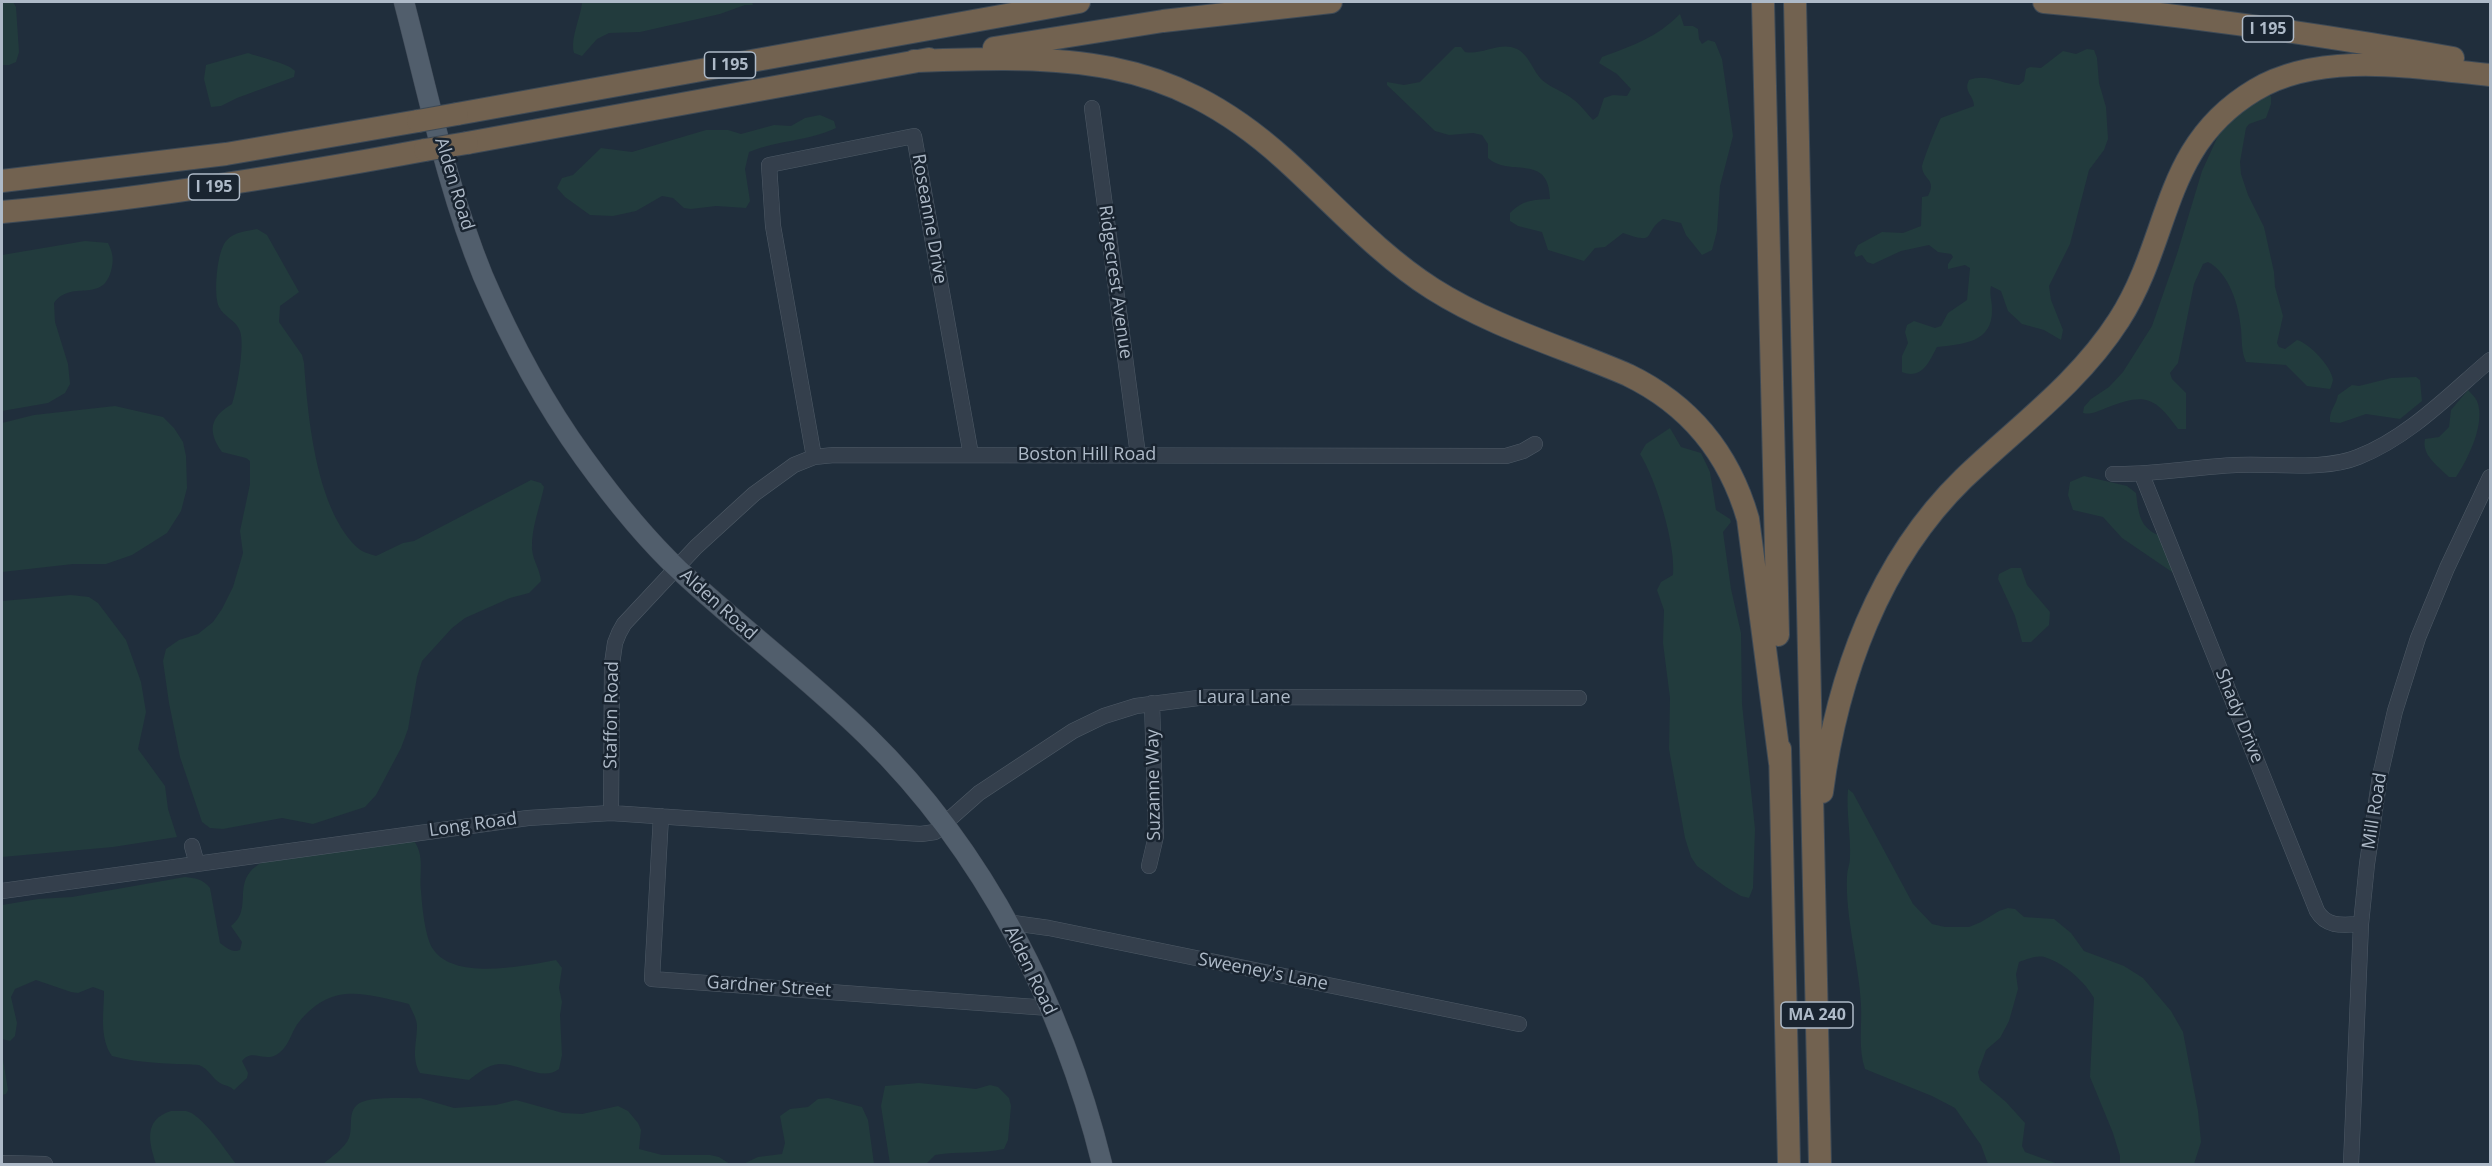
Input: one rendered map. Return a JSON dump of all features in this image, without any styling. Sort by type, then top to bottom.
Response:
[{"type":"highway","points":[[1004,15],[1049,2]]},
{"type":"highway","name":"I 195","points":[[2,182],[204,157],[418,121],[1079,2]]},
{"type":"highway","name":"I 195","points":[[2,212],[188,191],[467,143],[914,61],[1124,26],[1331,2]]},
{"type":"highway","points":[[1763,2],[1780,763]]},
{"type":"highway","points":[[1795,2],[1813,865]]},
{"type":"highway","name":"I 195","points":[[2044,2],[2352,40],[2490,65]]},
{"type":"highway","points":[[914,61],[1008,58],[1074,61],[1139,74],[1187,92],[1247,128],[1401,266],[1433,289],[1488,318],[1646,383],[1677,404],[1700,427],[1721,455],[1737,486],[1748,519],[1780,763]]},
{"type":"highway","points":[[1813,865],[1834,723],[1856,650],[1884,586],[1930,514],[1965,477],[2062,390],[2111,333],[2139,283],[2177,180],[2187,158],[2202,136],[2219,117],[2248,94],[2281,77],[2301,70],[2324,66],[2358,65],[2490,75]]},
{"type":"highway","name":"MA 240","points":[[1780,763],[1789,1164]]},
{"type":"highway","name":"MA 240","points":[[1813,865],[1820,1164]]},
{"type":"main road","name":"Alden Road","points":[[404,2],[450,178],[479,265],[497,307],[538,385],[575,444],[676,568],[866,735],[945,824],[1006,922],[1035,974],[1074,1066],[1102,1164]]},
{"type":"street","name":"Ridgecrest Avenue","points":[[1092,108],[1138,455]]},
{"type":"street","name":"Roseanne Drive","points":[[814,457],[773,226],[769,165],[914,136],[971,455]]},
{"type":"street","points":[[2113,474],[2142,475],[2222,466],[2316,464],[2355,459],[2411,426],[2490,360]]},
{"type":"street","name":"Boston Hill Road","points":[[676,568],[754,494],[794,465],[814,457],[834,454],[1506,456],[1523,451],[1535,444]]},
{"type":"street","name":"Shady Drive","points":[[2142,475],[2317,911],[2323,920],[2331,923],[2361,924]]},
{"type":"street","name":"Mill Road","points":[[2351,1164],[2361,924],[2376,796],[2402,686],[2418,638],[2443,576],[2490,477]]},
{"type":"street","name":"Staffon Road","points":[[612,813],[612,664],[615,643],[624,624],[676,568]]},
{"type":"street","name":"Laura Lane","points":[[945,824],[979,793],[1073,731],[1104,716],[1152,704],[1206,697],[1579,698]]},
{"type":"street","name":"Suzanne Way","points":[[1149,866],[1156,836],[1152,704]]},
{"type":"street","name":"Long Road","points":[[2,891],[528,818],[612,813],[921,834],[935,832],[945,824]]},
{"type":"street","name":"Gardner Street","points":[[661,816],[652,979],[1049,1008]]},
{"type":"street","points":[[192,846],[197,864]]},
{"type":"street","name":"Sweeney's Lane","points":[[1006,922],[1049,928],[1519,1024]]},
{"type":"street","points":[[2,1163],[45,1164]]},
{"type":"green space","points":[[3,2],[13,2],[16,7],[19,52],[16,62],[9,65],[2,65]]},
{"type":"green space","points":[[582,2],[752,2],[753,5],[745,5],[720,14],[640,32],[609,33],[597,39],[582,56],[574,53],[573,47]]},
{"type":"green space","points":[[1680,14],[1684,26],[1693,26],[1698,29],[1702,44],[1708,40],[1715,42],[1722,59],[1733,136],[1720,186],[1717,231],[1712,250],[1702,255],[1686,235],[1681,223],[1663,219],[1646,238],[1623,233],[1605,247],[1595,248],[1584,261],[1548,250],[1542,232],[1518,226],[1510,221],[1510,213],[1519,205],[1533,200],[1550,199],[1548,185],[1543,176],[1527,168],[1497,164],[1488,158],[1488,144],[1482,135],[1473,133],[1449,135],[1435,131],[1387,85],[1387,82],[1404,85],[1420,82],[1455,47],[1461,47],[1465,52],[1471,53],[1505,46],[1511,47],[1526,56],[1542,80],[1579,104],[1593,120],[1598,116],[1604,98],[1613,95],[1627,96],[1631,89],[1617,74],[1599,63],[1602,57],[1653,35]]},
{"type":"green space","points":[[2087,49],[2094,50],[2097,58],[2099,83],[2106,107],[2108,139],[2104,150],[2089,170],[2070,244],[2049,286],[2051,300],[2063,330],[2061,340],[2044,330],[2022,324],[2008,311],[2001,291],[1991,286],[1991,320],[1982,335],[1966,343],[1937,347],[1928,364],[1920,372],[1909,374],[1902,372],[1902,356],[1908,343],[1905,332],[1907,325],[1914,321],[1935,328],[1941,326],[1948,313],[1967,300],[1970,268],[1965,265],[1948,269],[1948,264],[1953,257],[1951,254],[1938,252],[1929,245],[1901,251],[1873,264],[1867,262],[1862,255],[1856,257],[1854,253],[1858,245],[1882,232],[1903,233],[1921,226],[1922,197],[1928,196],[1931,186],[1922,167],[1941,118],[1974,106],[1967,88],[1969,80],[1988,78],[2019,85],[2024,81],[2026,69],[2041,68],[2063,51],[2076,54]]},
{"type":"green space","points":[[248,53],[292,68],[295,71],[294,77],[221,106],[211,107],[204,79],[206,65]]},
{"type":"green space","points":[[2271,96],[2266,118],[2249,124],[2246,128],[2240,162],[2241,174],[2248,195],[2264,227],[2274,272],[2275,287],[2283,316],[2277,343],[2279,347],[2285,349],[2297,340],[2313,351],[2332,375],[2330,389],[2307,386],[2286,365],[2246,362],[2242,350],[2238,310],[2232,291],[2222,274],[2208,262],[2203,264],[2194,284],[2178,363],[2170,373],[2172,379],[2186,393],[2186,429],[2178,429],[2162,410],[2148,400],[2130,400],[2094,412],[2083,413],[2084,407],[2091,399],[2109,387],[2123,372],[2152,326],[2202,171],[2223,125],[2249,97]]},
{"type":"green space","points":[[820,115],[834,121],[836,128],[815,136],[749,152],[745,169],[750,201],[746,208],[716,206],[684,208],[673,198],[662,196],[636,211],[613,216],[590,215],[565,197],[557,188],[562,178],[573,175],[601,148],[632,152],[706,130],[728,130],[741,134],[774,125],[791,126],[805,118]]},
{"type":"green space","points":[[257,229],[267,235],[299,292],[280,306],[279,322],[302,355],[317,462],[333,512],[344,532],[359,549],[376,556],[403,543],[414,541],[531,480],[541,483],[544,487],[532,541],[541,581],[529,593],[510,598],[465,618],[452,628],[422,661],[408,729],[401,748],[376,795],[365,807],[313,824],[282,818],[223,829],[210,828],[202,822],[180,757],[163,661],[166,649],[179,640],[198,634],[213,622],[233,587],[243,553],[240,531],[250,484],[250,461],[222,452],[213,431],[215,419],[232,404],[242,347],[238,327],[219,307],[216,283],[218,262],[227,240],[245,231]]},
{"type":"green space","points":[[85,241],[108,243],[112,253],[112,263],[107,281],[101,287],[69,293],[61,296],[54,303],[55,322],[68,364],[70,384],[65,393],[48,403],[2,411],[2,255]]},
{"type":"green space","points":[[2416,377],[2420,380],[2422,401],[2400,419],[2366,414],[2340,423],[2330,422],[2338,395],[2352,385],[2359,386],[2391,378]]},
{"type":"green space","points":[[2468,390],[2476,400],[2479,410],[2477,430],[2461,469],[2456,477],[2449,477],[2428,455],[2424,445],[2425,439],[2439,437],[2449,427],[2451,410]]},
{"type":"green space","points":[[115,406],[163,417],[183,442],[187,488],[181,511],[167,533],[132,555],[106,564],[73,564],[2,572],[2,423],[34,415]]},
{"type":"green space","points":[[1670,428],[1681,447],[1701,453],[1710,472],[1716,510],[1731,522],[1723,532],[1731,589],[1741,633],[1742,704],[1755,829],[1753,888],[1749,898],[1726,887],[1697,866],[1691,857],[1685,838],[1669,749],[1670,698],[1663,643],[1664,610],[1657,590],[1661,582],[1673,575],[1673,562],[1664,513],[1640,454],[1646,444]]},
{"type":"green space","points":[[2084,476],[2127,486],[2136,493],[2142,522],[2157,535],[2166,538],[2177,571],[2172,572],[2122,538],[2103,517],[2073,510],[2068,495],[2070,482]]},
{"type":"green space","points":[[2011,568],[2021,568],[2027,585],[2050,612],[2049,625],[2031,642],[2022,642],[2015,616],[1998,579],[1999,574]]},
{"type":"green space","points":[[71,595],[89,597],[98,603],[126,640],[141,682],[146,712],[138,749],[165,786],[168,809],[177,837],[113,847],[2,857],[2,601]]},
{"type":"green space","points":[[1848,789],[1853,793],[1913,904],[1932,924],[1945,927],[1969,927],[1999,911],[2008,908],[2015,909],[2024,917],[2054,919],[2071,933],[2084,951],[2124,966],[2143,978],[2171,1011],[2183,1032],[2198,1111],[2201,1142],[2194,1164],[2120,1164],[2113,1133],[2090,1077],[2094,998],[2074,974],[2044,957],[2033,957],[2019,962],[2016,974],[2018,989],[2009,1021],[2000,1038],[1986,1050],[1978,1072],[1980,1080],[2006,1102],[2025,1123],[2022,1146],[2025,1152],[2058,1164],[1988,1164],[1981,1145],[1955,1108],[1932,1096],[1865,1069],[1861,1046],[1860,989],[1847,892],[1850,860]]},
{"type":"green space","points":[[414,841],[421,859],[421,891],[426,930],[430,944],[443,959],[457,965],[490,969],[556,960],[562,968],[559,988],[562,1002],[560,1015],[562,1055],[559,1069],[546,1074],[499,1064],[479,1072],[469,1080],[420,1073],[415,1056],[417,1023],[409,1004],[363,994],[337,996],[324,1000],[299,1022],[281,1052],[271,1057],[254,1055],[246,1057],[242,1061],[248,1073],[247,1078],[234,1090],[220,1083],[199,1065],[144,1062],[112,1056],[104,1033],[104,991],[93,987],[78,993],[36,980],[15,989],[11,997],[17,1023],[15,1036],[10,1041],[2,1039],[2,905],[38,899],[72,897],[185,877],[192,878],[202,881],[210,888],[220,943],[237,951],[240,950],[242,942],[231,926],[240,914],[246,879],[250,872],[262,862],[302,850],[351,844]]},
{"type":"green space","points":[[2,1053],[8,1090],[2,1095]]},
{"type":"green space","points":[[919,1083],[976,1089],[990,1085],[998,1087],[1009,1098],[1011,1106],[1008,1140],[1004,1149],[935,1155],[926,1164],[890,1164],[881,1106],[885,1086]]},
{"type":"green space","points":[[420,1098],[454,1108],[496,1105],[516,1100],[563,1113],[582,1114],[618,1106],[628,1111],[638,1123],[641,1130],[639,1149],[662,1155],[710,1155],[719,1157],[730,1164],[323,1164],[347,1142],[352,1113],[356,1106],[368,1100]]},
{"type":"green space","points":[[828,1098],[862,1107],[868,1120],[874,1164],[743,1164],[758,1157],[782,1154],[785,1143],[780,1116],[790,1109],[808,1107],[818,1099]]},
{"type":"green space","points":[[171,1111],[186,1111],[199,1119],[236,1164],[156,1164],[151,1148],[150,1133],[156,1120]]}]
